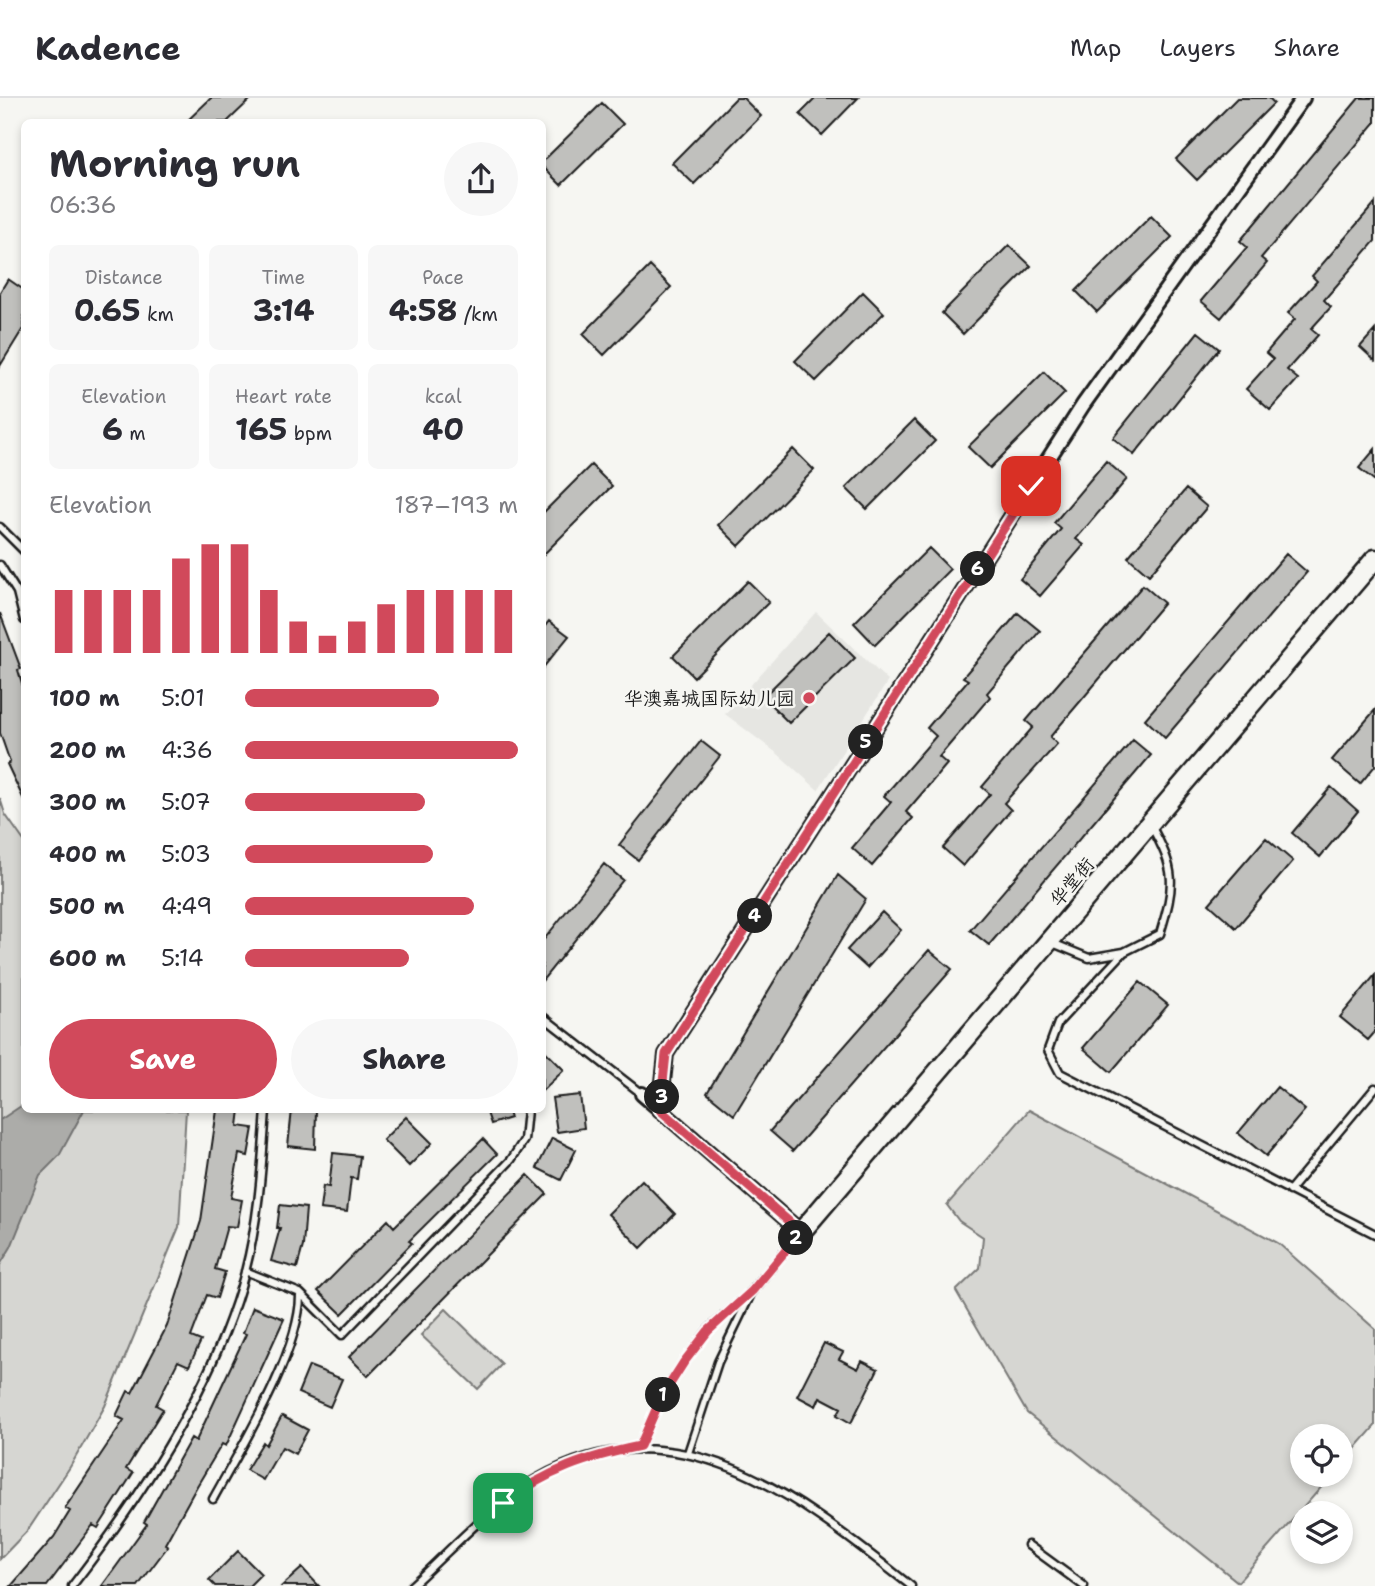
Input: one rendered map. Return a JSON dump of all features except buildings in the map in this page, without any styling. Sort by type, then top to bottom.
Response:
[{"type":"street","points":[[660,1110],[666,1054],[1083,405],[1303,98]]},
{"type":"street","name":"华堂街","points":[[801,1232],[1374,563]]},
{"type":"street","points":[[642,1094],[801,1232]]},
{"type":"lane","points":[[0,527],[21,548]]},
{"type":"lane","points":[[0,565],[17,592],[21,608]]},
{"type":"lane","points":[[1048,942],[1089,958],[1124,952],[1160,934],[1173,890],[1167,854],[1150,823]]},
{"type":"lane","points":[[1124,952],[1058,1023],[1048,1050],[1060,1073],[1375,1234]]},
{"type":"lane","points":[[546,1019],[642,1094]]},
{"type":"lane","points":[[1289,1191],[1375,1088]]},
{"type":"lane","points":[[72,1586],[122,1522],[202,1382],[227,1329],[245,1271],[259,1196],[266,1113]]},
{"type":"lane","points":[[245,1271],[300,1293],[342,1335],[511,1160],[524,1140],[527,1113]]},
{"type":"lane","points":[[640,1446],[661,1398],[684,1362],[708,1331],[752,1291],[801,1232]]},
{"type":"lane","points":[[688,1453],[718,1362],[752,1291]]},
{"type":"lane","points":[[213,1499],[266,1401],[300,1313],[300,1293]]},
{"type":"lane","points":[[411,1586],[503,1503],[537,1478],[592,1456],[640,1446],[688,1453],[759,1479],[822,1516],[911,1586]]},
{"type":"lane","points":[[1028,1545],[1084,1586]]},
{"type":"shaded area","name":"华澳嘉城国际幼儿园","points":[[816,612],[888,681],[818,790],[778,754],[725,714]]},
{"type":"shaded area","points":[[0,798],[5,814],[21,837],[21,1113],[186,1113],[179,1227],[105,1406],[70,1467],[28,1530],[0,1559]]},
{"type":"shaded area","points":[[21,1106],[21,1113],[82,1113],[59,1156],[40,1175],[11,1247],[0,1265],[0,1120]]},
{"type":"shaded area","points":[[1029,1110],[1278,1243],[1375,1329],[1375,1426],[1353,1451],[1353,1424],[1290,1424],[1290,1487],[1321,1487],[1309,1501],[1290,1501],[1290,1523],[1238,1582],[1027,1413],[956,1291],[980,1268],[983,1237],[959,1221],[947,1205]]},
{"type":"shaded area","points":[[446,1309],[502,1364],[478,1389],[421,1335]]},
{"type":"place","name":"华澳嘉城国际幼儿园","points":[[809,698]]},
{"type":"route","points":[[503,1503],[537,1478],[592,1456],[640,1446],[661,1398],[684,1362],[708,1331],[752,1291],[801,1232],[660,1110],[666,1054],[1031,486]]}]
